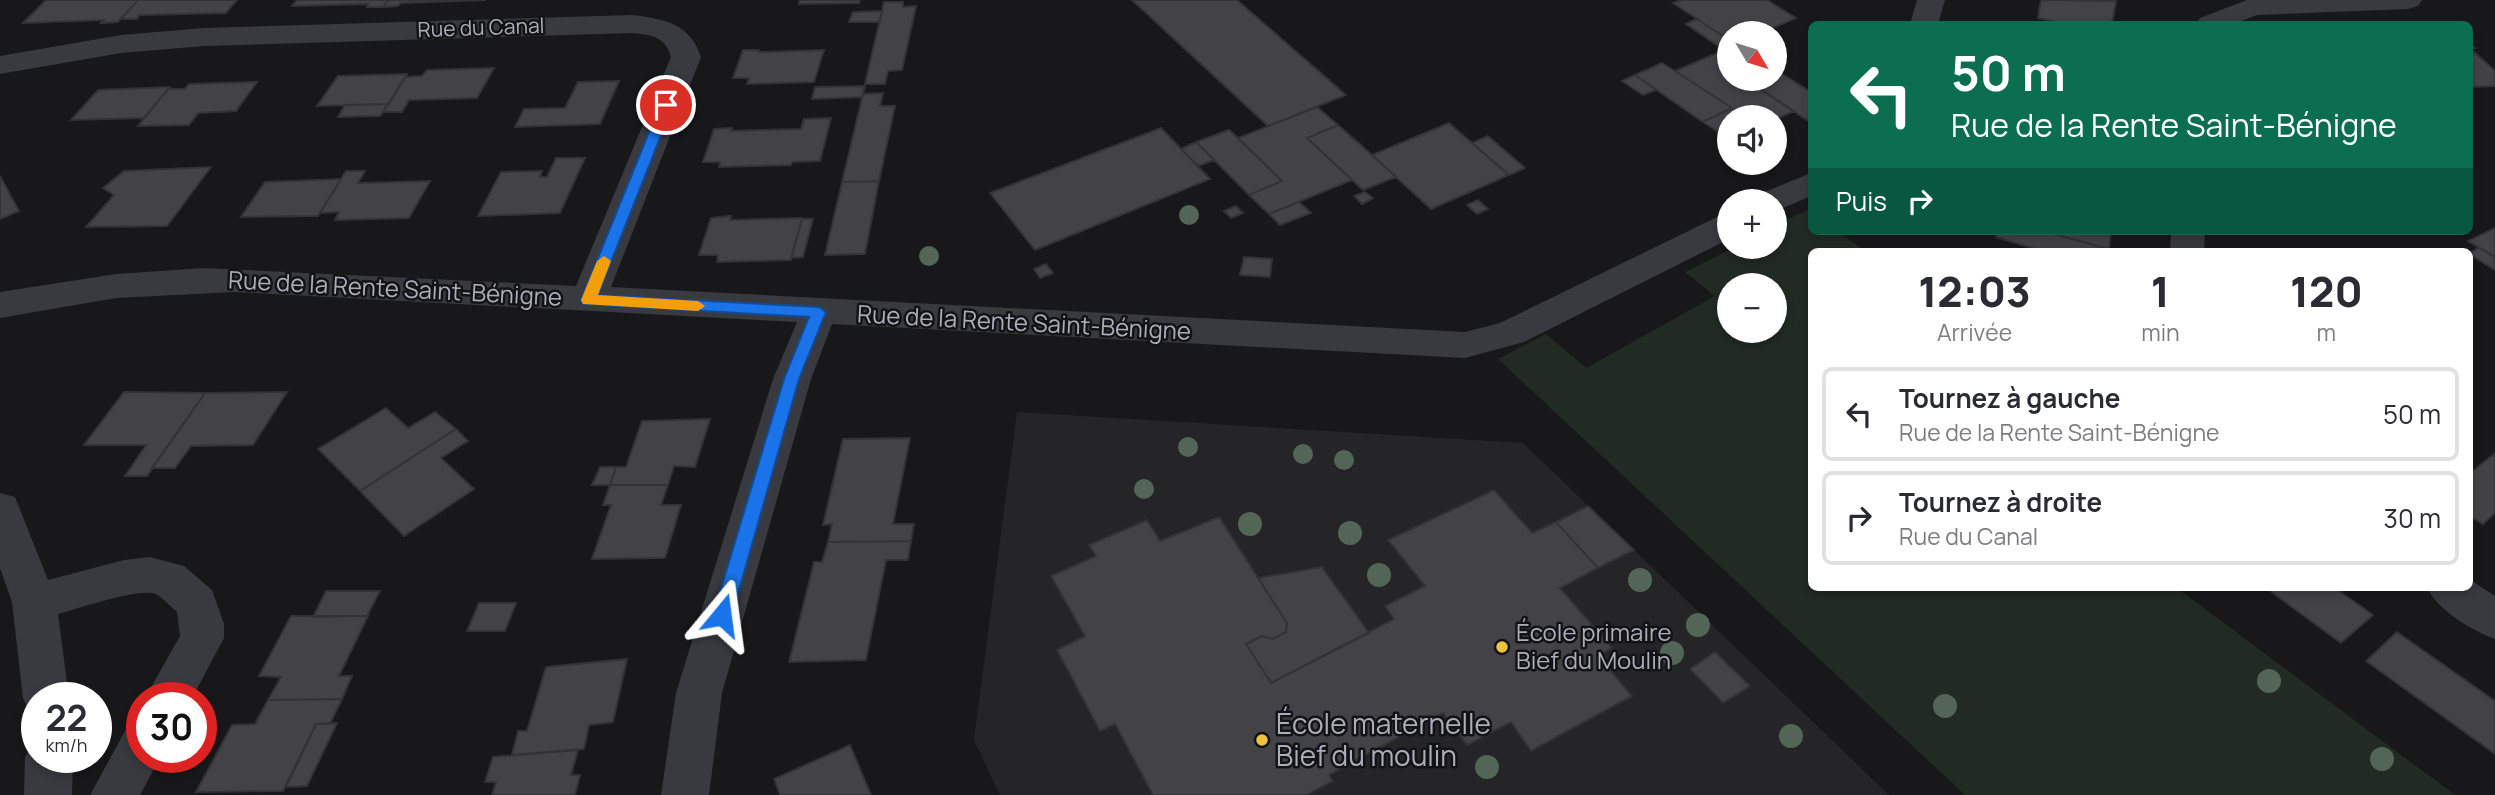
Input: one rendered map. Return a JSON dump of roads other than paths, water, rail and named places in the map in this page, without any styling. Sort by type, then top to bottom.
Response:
[{"type":"street","points":[[1925,21],[1931,0]]},
{"type":"street","points":[[2218,21],[2253,7],[2408,0]]},
{"type":"street","name":"Rue du Canal","points":[[0,65],[121,44],[204,37],[632,24],[674,33],[682,42],[686,57],[588,300]]},
{"type":"street","points":[[1787,195],[1808,184]]},
{"type":"street","name":"Rue de la Rente Saint-Bénigne","points":[[0,304],[139,282],[188,280],[362,285],[588,300],[1465,345],[1511,333],[1717,231]]},
{"type":"street","points":[[685,795],[699,693],[792,379],[819,312]]},
{"type":"street","points":[[0,509],[34,602],[44,682]]},
{"type":"street","points":[[34,602],[124,578],[150,575],[169,579],[197,603],[202,624],[202,638],[177,682]]},
{"type":"street","points":[[2453,591],[2495,620]]},
{"type":"street","points":[[48,795],[49,773]]},
{"type":"street","points":[[114,795],[127,773]]},
{"type":"place","name":"École primaire Bief du Moulin","points":[[1502,647]]},
{"type":"place","name":"École maternelle Bief du moulin","points":[[1262,740]]}]
